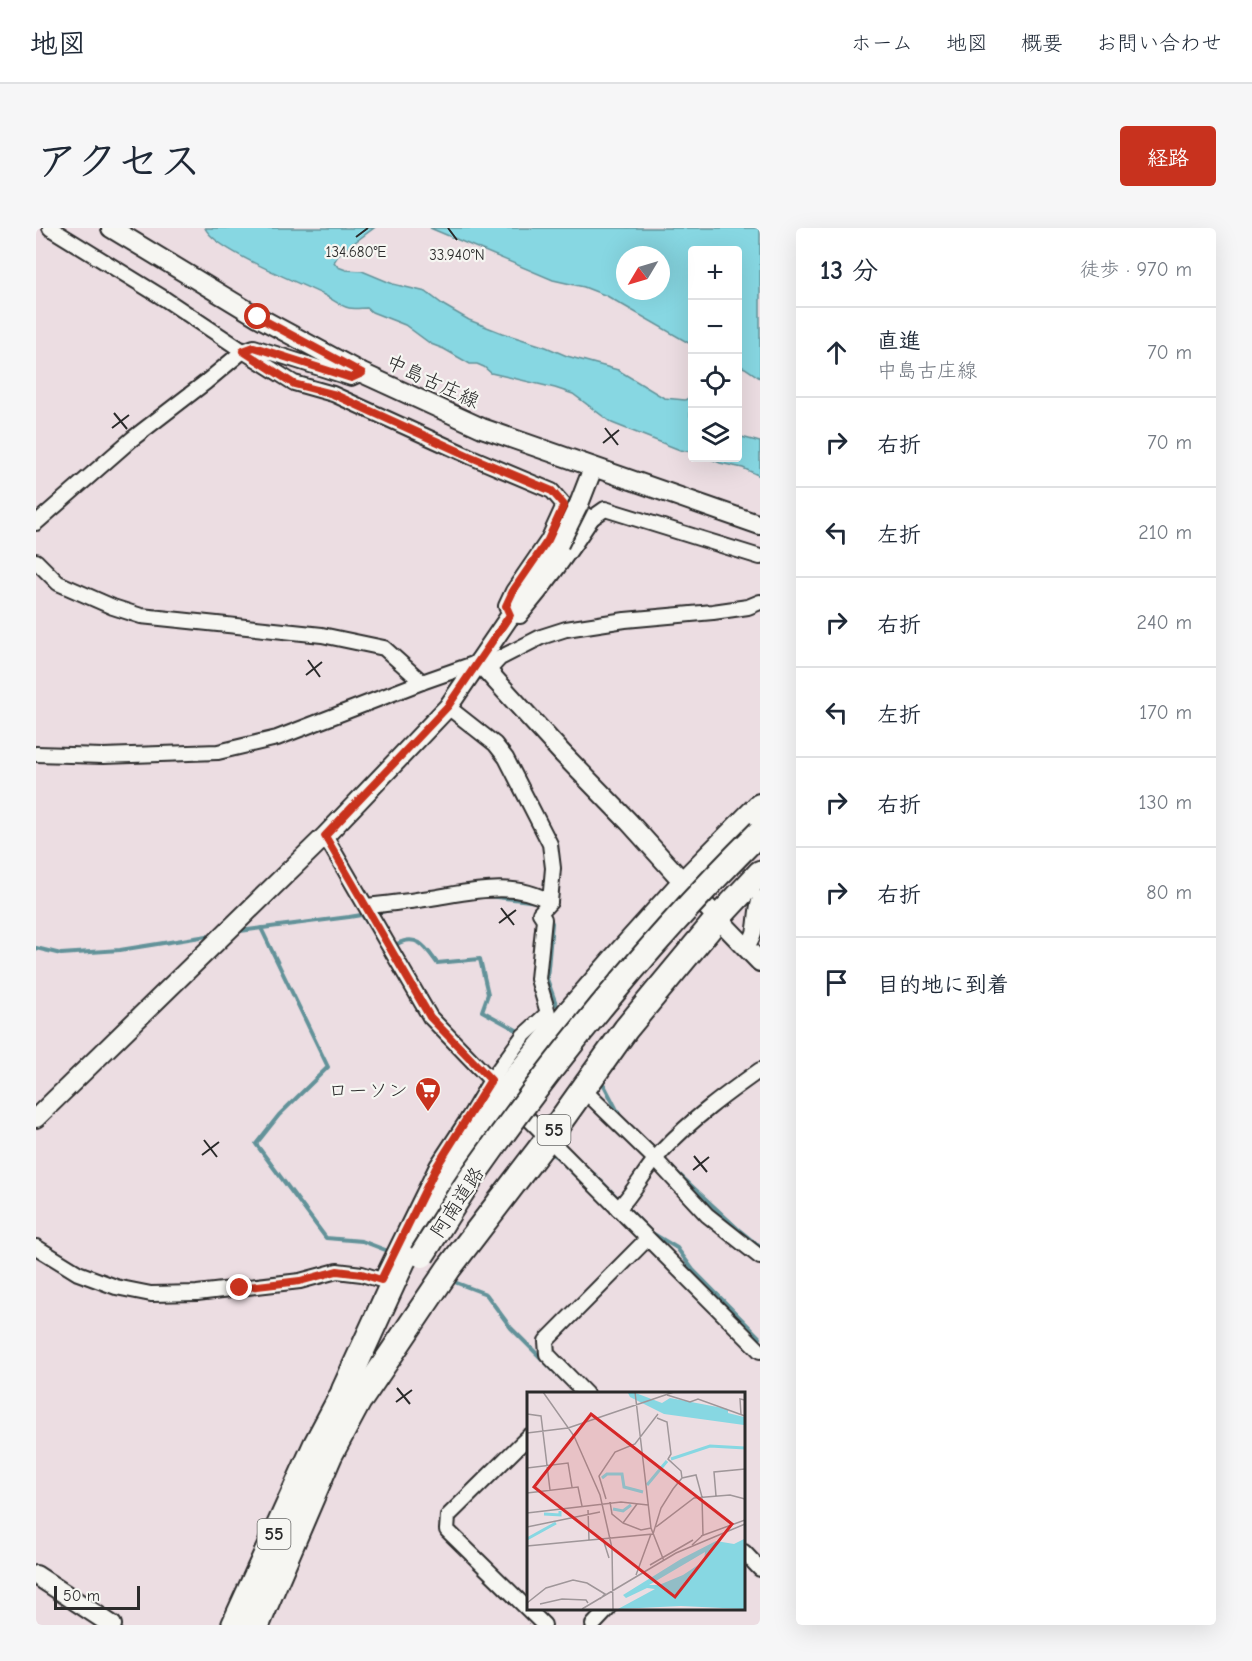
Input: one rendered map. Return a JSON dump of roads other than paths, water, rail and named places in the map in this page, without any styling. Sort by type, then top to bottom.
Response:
[{"type":"highway","name":"55","points":[[353,1393],[402,1262],[476,1120],[497,1086],[568,1014],[684,883],[760,806]]},
{"type":"highway","name":"阿南道路","points":[[234,1625],[316,1444],[353,1393],[475,1173],[561,1055],[629,973],[702,890],[760,832]]},
{"type":"highway","name":"阿南道路","points":[[429,1259],[547,1096],[597,1033],[711,901],[760,851]]},
{"type":"highway","name":"55","points":[[353,1393],[549,1137],[626,1029],[718,918],[760,873]]},
{"type":"highway","name":"阿南道路","points":[[257,1625],[330,1455],[353,1393]]},
{"type":"street","points":[[50,228],[165,298],[294,384],[333,394],[552,491],[592,518]]},
{"type":"street","name":"中島古庄線","points":[[111,228],[258,317],[362,373],[482,428],[760,525]]},
{"type":"street","points":[[36,523],[132,439],[243,351],[254,347],[351,378],[362,373]]},
{"type":"street","points":[[510,615],[506,606],[513,591],[572,505],[593,468]]},
{"type":"street","points":[[36,1118],[325,836],[483,667],[510,615],[559,544],[572,505]]},
{"type":"street","points":[[510,615],[520,616],[592,518],[606,509],[760,557]]},
{"type":"street","points":[[36,561],[58,583],[141,616],[322,635],[384,648],[422,682]]},
{"type":"street","points":[[36,754],[103,756],[218,752],[277,738],[422,682],[483,667],[541,637],[566,629],[625,620],[713,612],[748,607],[760,602]]},
{"type":"street","points":[[483,667],[561,753],[760,962]]},
{"type":"street","points":[[448,706],[495,744],[506,758],[550,844],[553,868],[546,906],[540,913],[544,919],[544,926],[538,979],[548,1013],[525,1033],[497,1086]]},
{"type":"street","points":[[325,836],[430,1017],[497,1086],[621,1205],[647,1239],[756,1341]]},
{"type":"street","points":[[370,911],[500,889],[540,896],[546,906]]},
{"type":"street","points":[[746,947],[753,941],[756,934],[757,906],[760,898]]},
{"type":"street","points":[[621,1205],[658,1155],[710,1106],[760,1070]]},
{"type":"street","points":[[591,1097],[658,1155],[707,1215],[760,1257]]},
{"type":"street","points":[[36,1247],[78,1273],[116,1287],[151,1294],[197,1293],[300,1281],[337,1271],[362,1274],[381,1280],[437,1166],[476,1120]]},
{"type":"street","points":[[577,1391],[547,1354],[546,1341],[647,1239]]},
{"type":"street","points":[[527,1438],[448,1516],[447,1530],[527,1608]]},
{"type":"street","points":[[745,1553],[760,1569]]},
{"type":"street","points":[[36,1575],[112,1625]]},
{"type":"street","points":[[529,1610],[544,1625]]},
{"type":"street","points":[[592,1625],[607,1610]]},
{"type":"water","points":[[205,228],[374,228],[339,254],[334,262],[338,267],[362,271],[393,284],[426,292],[469,320],[567,356],[618,370],[664,398],[688,398],[688,451],[612,423],[573,394],[491,373],[477,364],[470,364],[431,344],[405,325],[367,308],[342,306],[324,295],[241,256],[212,237]]},
{"type":"water","points":[[430,228],[760,228],[760,378],[742,367],[742,246],[688,246],[688,343],[607,296],[584,287],[553,280]]},
{"type":"water","points":[[742,437],[760,442],[760,476],[743,468],[718,462],[742,462]]},
{"type":"waterway","points":[[488,896],[537,902]]},
{"type":"waterway","points":[[240,931],[392,910]]},
{"type":"waterway","points":[[362,915],[373,931]]},
{"type":"waterway","points":[[549,916],[552,923],[547,979],[556,1004]]},
{"type":"waterway","points":[[261,928],[328,1067],[279,1115],[256,1144],[326,1238],[362,1241],[388,1251]]},
{"type":"waterway","points":[[36,948],[61,954],[120,950],[207,936]]},
{"type":"waterway","points":[[397,944],[404,941],[416,941],[425,947],[437,963],[480,959],[488,994],[482,1011],[522,1033]]},
{"type":"waterway","points":[[604,1085],[620,1116],[634,1130]]},
{"type":"waterway","points":[[549,1153],[557,1157],[577,1177]]},
{"type":"waterway","points":[[669,1165],[760,1247]]},
{"type":"waterway","points":[[590,1171],[652,1233],[677,1248],[693,1270],[760,1338]]},
{"type":"waterway","points":[[457,1283],[486,1294],[511,1328],[562,1379]]},
{"type":"place","name":"ローソン","points":[[428,1113]]}]
